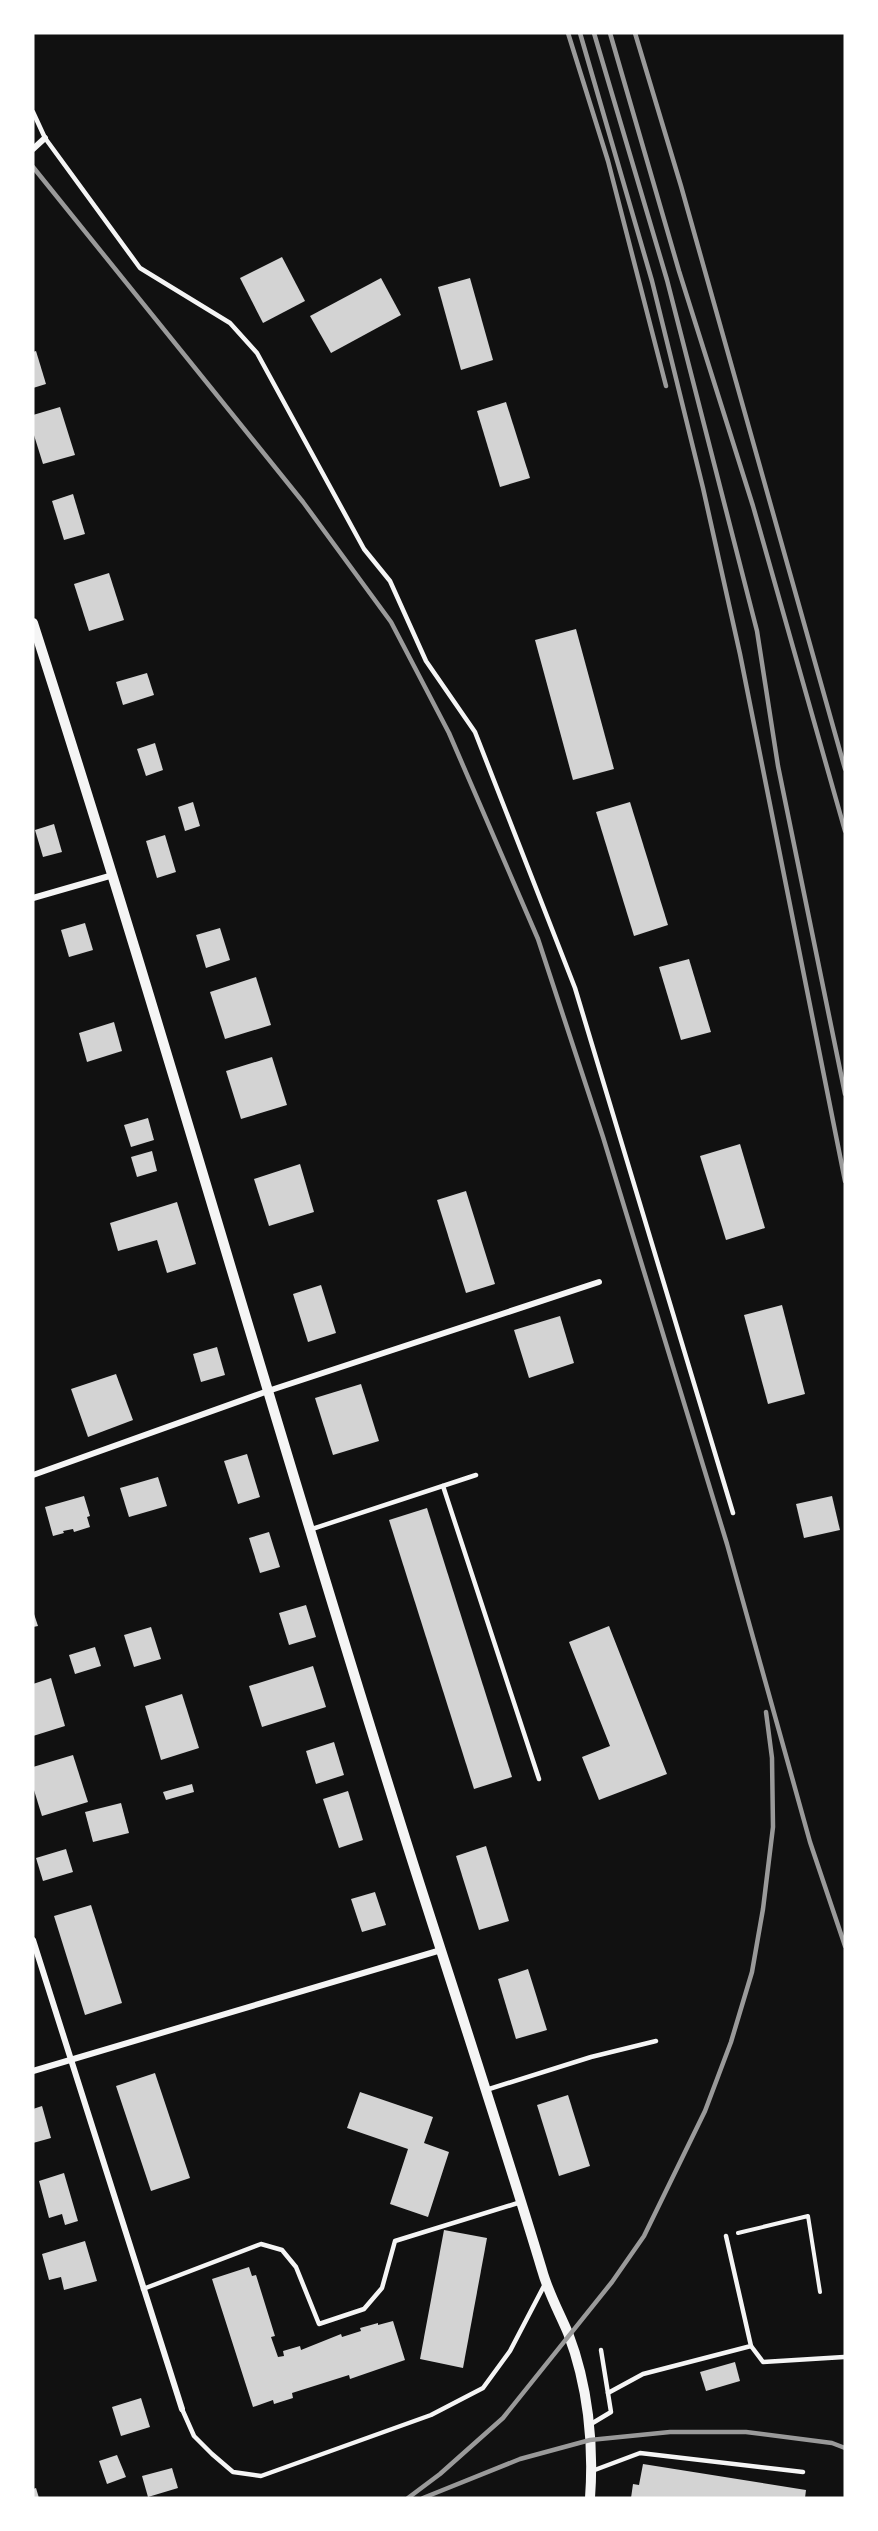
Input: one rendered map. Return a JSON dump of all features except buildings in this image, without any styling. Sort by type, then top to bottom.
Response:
[{"type":"street","points":[[33,149],[45,138]]},
{"type":"street","points":[[33,623],[114,874],[341,1638],[486,2090],[545,2283],[570,2338],[585,2392],[592,2472],[590,2498]]},
{"type":"street","points":[[33,898],[114,874]]},
{"type":"street","points":[[33,1474],[268,1391],[599,1282]]},
{"type":"street","points":[[33,1940],[69,2060],[182,2409]]},
{"type":"street","points":[[33,2071],[441,1950]]},
{"type":"lane","points":[[33,112],[45,138],[140,268],[230,323],[257,352],[364,549],[390,581],[426,661],[475,732],[575,988],[733,1513]]},
{"type":"lane","points":[[309,1530],[476,1475]]},
{"type":"lane","points":[[444,1486],[538,1779]]},
{"type":"lane","points":[[486,2090],[591,2056],[656,2041]]},
{"type":"lane","points":[[143,2289],[261,2244],[282,2250],[296,2267],[319,2324],[364,2309],[382,2288],[395,2241],[521,2202]]},
{"type":"lane","points":[[726,2236],[751,2346],[763,2362],[844,2357]]},
{"type":"lane","points":[[182,2409],[194,2436],[233,2472],[261,2476],[431,2415],[483,2388],[510,2351],[545,2283]]},
{"type":"lane","points":[[608,2392],[644,2374],[751,2346]]},
{"type":"lane","points":[[588,2426],[611,2412],[601,2350]]},
{"type":"lane","points":[[592,2472],[640,2453],[803,2472]]},
{"type":"path","points":[[726,2236],[808,2216],[820,2292]]},
{"type":"railway","points":[[568,33],[608,161],[666,386]]},
{"type":"railway","points":[[580,33],[652,281],[703,488],[740,654],[845,1181]]},
{"type":"railway","points":[[594,33],[667,280],[757,631],[778,766],[845,1094]]},
{"type":"railway","points":[[610,33],[679,271],[753,506],[845,831]]},
{"type":"railway","points":[[635,33],[681,186],[845,769]]},
{"type":"railway","points":[[33,167],[303,502],[391,622],[449,733],[538,939],[603,1137],[727,1544],[810,1842],[845,1946]]},
{"type":"railway","points":[[408,2498],[440,2474],[503,2418],[612,2282],[644,2236],[705,2111],[731,2042],[752,1972],[763,1909],[773,1827],[772,1758],[766,1712]]},
{"type":"railway","points":[[423,2498],[520,2459],[590,2440],[670,2432],[746,2432],[832,2443],[845,2448]]}]
